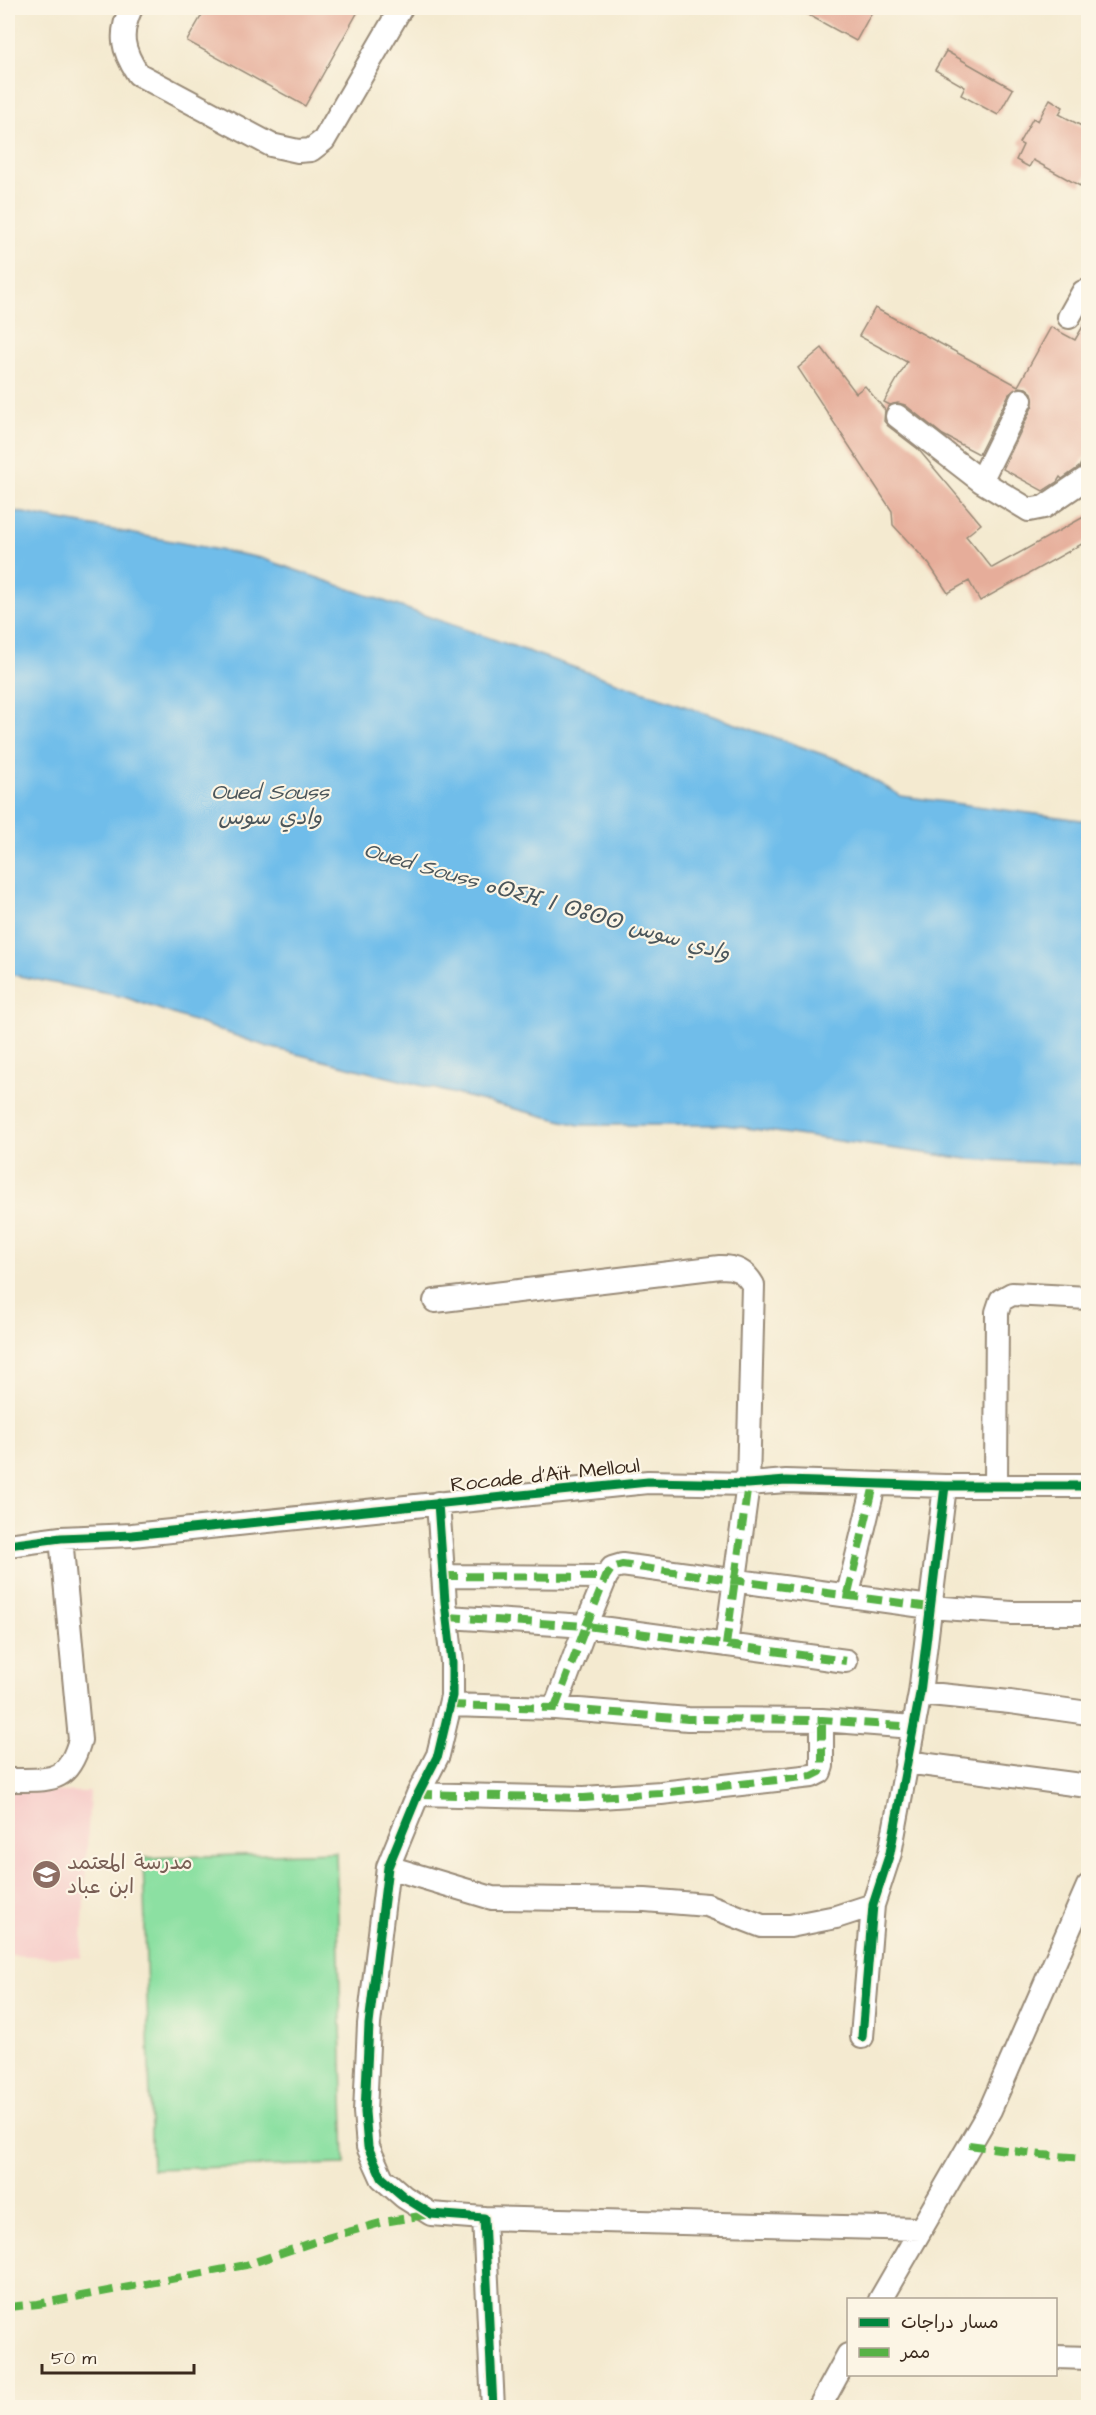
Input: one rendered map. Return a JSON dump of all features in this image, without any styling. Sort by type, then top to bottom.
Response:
[{"type":"street","points":[[131,8],[123,32],[127,57],[138,74],[271,145],[298,151],[311,150],[324,140],[401,8]]},
{"type":"street","points":[[1069,316],[1087,290]]},
{"type":"street","points":[[981,481],[1022,400]]},
{"type":"street","points":[[897,416],[981,481],[1029,510],[1044,507],[1089,477]]},
{"type":"street","points":[[435,1301],[720,1267],[734,1267],[747,1275],[753,1285],[748,1484],[726,1646]]},
{"type":"street","points":[[996,1485],[997,1312],[1001,1300],[1011,1294],[1089,1298]]},
{"type":"street","name":"Rocade d'Aït Melloul","points":[[8,1545],[61,1538],[132,1535],[648,1482],[748,1484],[786,1481],[874,1485],[1089,1486]]},
{"type":"street","points":[[848,1594],[874,1485]]},
{"type":"street","points":[[862,2037],[873,1905],[890,1853],[920,1693],[945,1486]]},
{"type":"street","points":[[438,1503],[452,1662],[450,1705],[438,1755],[418,1794],[388,1867],[369,2024],[364,2112],[368,2147],[382,2178],[404,2197],[431,2214],[483,2218],[920,2229]]},
{"type":"street","points":[[8,1780],[54,1779],[66,1771],[75,1757],[80,1740],[61,1538]]},
{"type":"street","points":[[555,1708],[606,1577],[612,1568],[622,1566],[848,1594],[930,1607],[1012,1613],[1089,1613]]},
{"type":"street","points":[[443,1576],[606,1577]]},
{"type":"street","points":[[448,1617],[586,1626],[846,1661]]},
{"type":"street","points":[[920,1693],[1089,1713]]},
{"type":"street","points":[[450,1705],[555,1708],[688,1719],[822,1720],[913,1727]]},
{"type":"street","points":[[418,1794],[584,1798],[662,1793],[812,1776],[820,1772],[822,1766],[822,1720]]},
{"type":"street","points":[[906,1762],[1089,1786]]},
{"type":"street","points":[[388,1867],[492,1898],[645,1899],[707,1905],[762,1926],[790,1926],[836,1917],[873,1905]]},
{"type":"street","points":[[881,2298],[990,2110],[1089,1886]]},
{"type":"street","points":[[483,2218],[493,2408]]},
{"type":"street","points":[[1057,2357],[1089,2358]]},
{"type":"street","points":[[819,2408],[847,2359]]},
{"type":"shaded area","name":"مدرسة المعتمد ابن عباد","points":[[8,1791],[90,1792],[81,1958],[8,1955]]},
{"type":"green space","points":[[336,1852],[345,2164],[152,2169],[143,1858]]},
{"type":"water","name":"Oued Souss وادي سوس","points":[[8,510],[261,558],[839,760],[901,796],[1088,821],[1088,1165],[967,1159],[725,1125],[579,1125],[265,1046],[124,997],[8,974]]},
{"type":"building","points":[[206,8],[360,8],[305,106],[187,41]]},
{"type":"building","points":[[796,8],[874,8],[856,41]]},
{"type":"building","points":[[946,51],[1013,89],[998,115],[961,95],[965,87],[935,70]]},
{"type":"building","points":[[1050,99],[1063,107],[1059,114],[1089,130],[1089,172],[1080,186],[1033,160],[1029,167],[1016,160],[1023,145],[1019,143],[1033,118],[1038,121]]},
{"type":"building","points":[[875,308],[1018,386],[1051,327],[1075,340],[1089,316],[1089,449],[1079,467],[1062,479],[1060,477],[1057,482],[1043,491],[1003,469],[1033,405],[1032,393],[1026,388],[1020,387],[1009,394],[979,454],[943,435],[905,405],[898,403],[890,405],[884,402],[907,362],[859,336]]},
{"type":"building","points":[[822,348],[856,393],[865,386],[885,410],[884,421],[888,426],[918,449],[981,524],[966,536],[992,568],[1089,514],[1089,540],[980,601],[969,581],[948,593],[929,564],[893,525],[892,511],[798,368]]},
{"type":"marked path","points":[[726,1645],[748,1484]]},
{"type":"marked path","points":[[848,1594],[874,1485]]},
{"type":"marked path","points":[[448,1617],[586,1626],[606,1577],[612,1568],[622,1565],[930,1607]]},
{"type":"marked path","points":[[443,1576],[606,1577]]},
{"type":"marked path","points":[[555,1708],[586,1626],[846,1661]]},
{"type":"marked path","points":[[450,1705],[555,1708],[688,1719],[822,1720],[913,1727]]},
{"type":"marked path","points":[[418,1794],[584,1798],[661,1793],[812,1776],[820,1772],[822,1766],[822,1720]]},
{"type":"marked path","points":[[969,2145],[1042,2155],[1088,2158]]},
{"type":"marked path","points":[[8,2307],[38,2304],[246,2265],[323,2239],[384,2222],[431,2214]]},
{"type":"cycle path","points":[[8,1545],[61,1538],[132,1535],[648,1482],[748,1484],[786,1481],[945,1486],[1088,1486]]},
{"type":"cycle path","points":[[862,2037],[873,1905],[890,1853],[920,1693],[945,1486]]},
{"type":"cycle path","points":[[438,1503],[452,1662],[452,1696],[438,1755],[418,1794],[388,1867],[369,2024],[365,2112],[368,2147],[382,2178],[404,2197],[431,2214],[484,2218],[493,2408]]},
{"type":"place","name":"مدرسة المعتمد ابن عباد","points":[[46,1874]]},
{"type":"water label","name":"Oued Souss ⴰⵙⵉⴼ ⵏ ⵙⵓⵙⵙ وادي سوس","points":[[547,902]]}]
